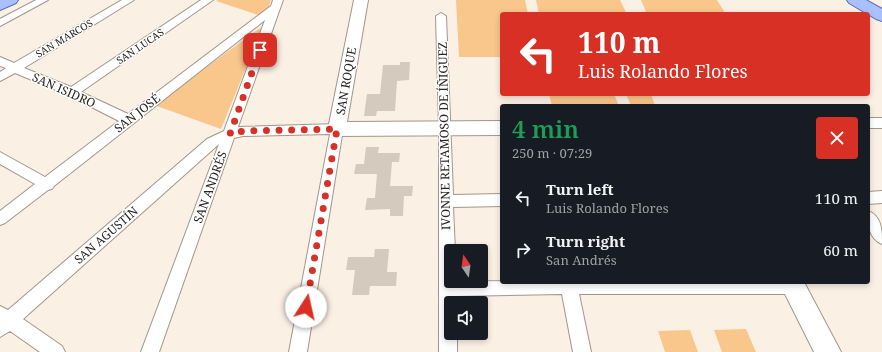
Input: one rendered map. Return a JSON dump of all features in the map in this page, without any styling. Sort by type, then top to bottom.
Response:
[{"type":"main road","points":[[0,5],[10,0]]},
{"type":"main road","points":[[855,0],[882,16]]},
{"type":"main road","points":[[867,0],[882,9]]},
{"type":"street","points":[[0,24],[43,0]]},
{"type":"street","name":"SAN MARCOS","points":[[0,77],[129,0]]},
{"type":"street","name":"SAN LUCAS","points":[[72,92],[208,0]]},
{"type":"street","name":"SAN ROQUE","points":[[298,352],[360,0]]},
{"type":"street","name":"SAN JOSÉ","points":[[0,220],[276,4]]},
{"type":"street","name":"SAN ANDRÉS","points":[[150,352],[276,4]]},
{"type":"street","name":"IVONNE RETAMOSO DE ÍÑIGUEZ","points":[[441,16],[445,129],[448,352]]},
{"type":"street","name":"SAN ISIDRO","points":[[0,61],[72,92],[128,120]]},
{"type":"street","points":[[870,123],[882,123]]},
{"type":"street","points":[[337,129],[500,128]]},
{"type":"street","name":"SAN AGUSTÍN","points":[[3,321],[212,142],[230,134],[243,131],[337,129]]},
{"type":"street","points":[[0,157],[46,185]]},
{"type":"street","points":[[870,198],[882,197]]},
{"type":"street","points":[[445,201],[500,200]]},
{"type":"street","points":[[870,220],[882,238]]},
{"type":"street","points":[[447,289],[570,286],[792,284],[828,352]]},
{"type":"street","points":[[570,286],[582,352]]},
{"type":"street","points":[[3,321],[56,352]]},
{"type":"shaded area","points":[[271,0],[268,9],[258,15],[216,1]]},
{"type":"shaded area","points":[[456,0],[525,0],[528,12],[500,12],[500,57],[459,57]]},
{"type":"shaded area","points":[[536,0],[620,0],[626,12],[539,12]]},
{"type":"shaded area","points":[[641,0],[717,0],[725,12],[646,12]]},
{"type":"shaded area","points":[[263,26],[221,129],[154,105]]},
{"type":"shaded area","points":[[550,96],[615,96],[618,104],[552,104]]},
{"type":"shaded area","points":[[627,96],[652,96],[654,104],[630,104]]},
{"type":"shaded area","points":[[746,329],[756,352],[722,352],[714,330]]},
{"type":"shaded area","points":[[690,330],[698,352],[665,352],[658,331]]},
{"type":"building","points":[[400,62],[410,62],[409,80],[397,81],[395,111],[377,111],[376,116],[364,116],[367,94],[380,94],[383,65],[400,65]]},
{"type":"building","points":[[366,147],[379,147],[378,153],[400,153],[399,162],[392,162],[390,186],[413,186],[412,196],[404,196],[403,216],[390,216],[390,209],[365,210],[367,198],[375,198],[377,174],[354,174],[356,164],[364,164]]},
{"type":"building","points":[[375,249],[389,249],[387,272],[397,272],[396,286],[370,286],[369,295],[352,295],[355,270],[346,270],[348,257],[374,257]]},
{"type":"route","points":[[260,50],[230,134],[243,131],[337,129],[306,307]]}]
